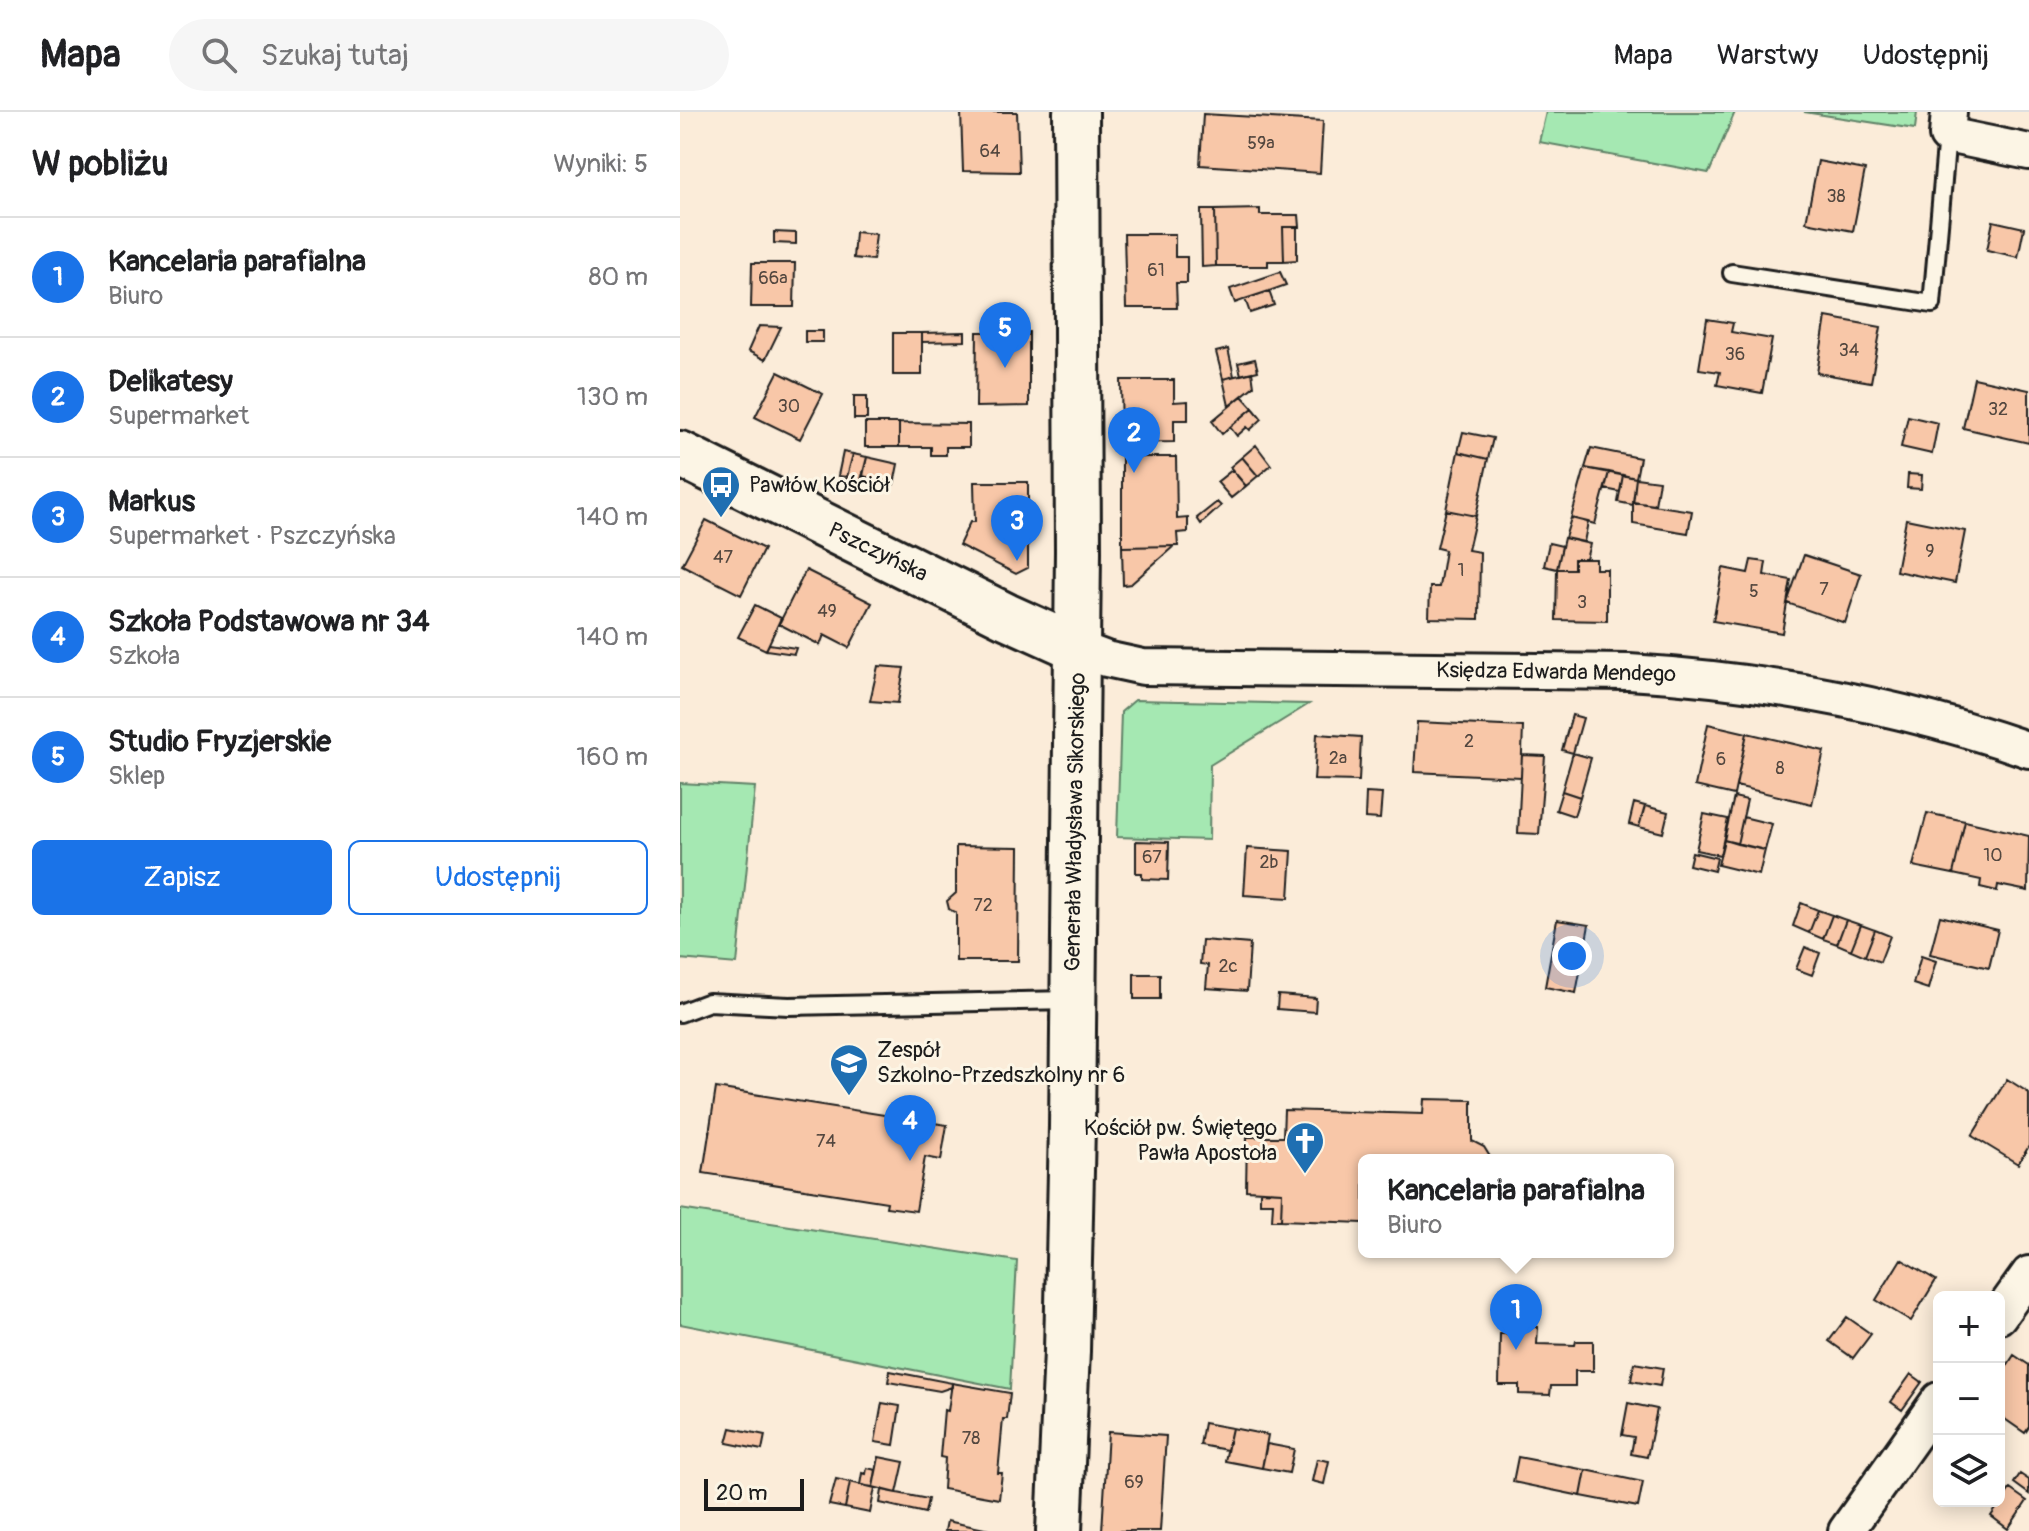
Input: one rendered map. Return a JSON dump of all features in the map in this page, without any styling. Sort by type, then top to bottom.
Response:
[{"type":"street","name":"Generała Władysława Sikorskiego","points":[[1059,1531],[1067,1351],[1073,1000],[1077,648],[1076,112]]},
{"type":"street","points":[[1948,123],[2029,152]]},
{"type":"street","name":"Pszczyńska","points":[[680,454],[1006,616],[1077,648]]},
{"type":"street","name":"Księdza Edwarda Mendego","points":[[1077,648],[1106,659],[1143,667],[1629,672],[1702,677],[1772,686],[1888,708],[2029,750]]},
{"type":"street","points":[[2005,1308],[2029,1274]]},
{"type":"street","points":[[1846,1531],[1933,1408]]},
{"type":"lane","points":[[1732,273],[1932,304],[1948,123]]},
{"type":"lane","points":[[680,1013],[709,1002],[789,1006],[1073,1000]]},
{"type":"green space","points":[[1546,112],[1735,112],[1709,173],[1539,142]]},
{"type":"green space","points":[[1804,112],[1917,112],[1915,129]]},
{"type":"green space","points":[[1135,700],[1309,704],[1210,765],[1209,840],[1117,837],[1121,712]]},
{"type":"green space","points":[[680,783],[755,787],[737,964],[680,959]]},
{"type":"green space","points":[[680,1209],[1017,1261],[1010,1389],[680,1324]]},
{"type":"building","points":[[961,112],[1017,112],[1019,172],[963,171]]},
{"type":"building","points":[[1203,114],[1323,121],[1320,173],[1200,165]]},
{"type":"building","points":[[1818,161],[1865,170],[1853,231],[1806,222]]},
{"type":"building","points":[[1260,209],[1260,215],[1299,215],[1300,227],[1283,227],[1284,261],[1268,261],[1268,266],[1216,266],[1215,210]]},
{"type":"building","points":[[1201,210],[1215,210],[1216,266],[1202,267]]},
{"type":"building","points":[[1993,221],[2024,228],[2018,257],[1987,250]]},
{"type":"building","points":[[1283,227],[1297,227],[1297,260],[1284,261]]},
{"type":"building","points":[[774,232],[796,233],[796,244],[774,243]]},
{"type":"building","points":[[855,232],[876,234],[873,260],[853,258]]},
{"type":"building","points":[[1124,234],[1175,234],[1175,257],[1187,257],[1187,283],[1176,283],[1177,308],[1126,308]]},
{"type":"building","points":[[752,263],[795,263],[794,307],[751,307]]},
{"type":"building","points":[[1280,272],[1286,285],[1235,303],[1230,289]]},
{"type":"building","points":[[1269,291],[1274,305],[1250,313],[1245,299]]},
{"type":"building","points":[[1826,317],[1881,327],[1871,382],[1817,373]]},
{"type":"building","points":[[1707,319],[1733,323],[1731,332],[1772,339],[1762,393],[1717,385],[1720,372],[1699,369]]},
{"type":"building","points":[[759,326],[781,327],[765,360],[748,351]]},
{"type":"building","points":[[805,331],[823,331],[823,342],[805,342]]},
{"type":"building","points":[[965,332],[965,341],[922,342],[922,333]]},
{"type":"building","points":[[977,332],[1029,332],[1029,406],[976,407]]},
{"type":"building","points":[[893,333],[922,333],[922,375],[893,375]]},
{"type":"building","points":[[1228,349],[1234,376],[1223,379],[1216,352]]},
{"type":"building","points":[[1255,359],[1258,371],[1241,375],[1238,363]]},
{"type":"building","points":[[778,372],[823,394],[800,439],[755,417]]},
{"type":"building","points":[[1252,372],[1254,386],[1229,406],[1223,379]]},
{"type":"building","points":[[1974,378],[2029,390],[2029,443],[1963,428]]},
{"type":"building","points":[[1121,380],[1174,380],[1174,402],[1188,401],[1188,420],[1174,420],[1174,442],[1122,443]]},
{"type":"building","points":[[854,396],[867,396],[867,419],[854,419]]},
{"type":"building","points":[[1242,396],[1253,408],[1222,434],[1212,421]]},
{"type":"building","points":[[1253,408],[1262,419],[1237,436],[1230,427]]},
{"type":"building","points":[[1908,416],[1938,423],[1932,454],[1901,447]]},
{"type":"building","points":[[865,423],[899,423],[899,447],[865,447]]},
{"type":"building","points":[[899,423],[969,424],[969,447],[946,447],[946,455],[931,455],[931,447],[899,447]]},
{"type":"building","points":[[1463,432],[1493,438],[1488,459],[1458,452]]},
{"type":"building","points":[[1256,445],[1271,465],[1258,476],[1242,457]]},
{"type":"building","points":[[1591,448],[1640,458],[1636,478],[1585,468]]},
{"type":"building","points":[[843,452],[853,454],[847,477],[838,476]]},
{"type":"building","points":[[1458,452],[1488,459],[1476,516],[1446,510]]},
{"type":"building","points":[[853,454],[867,457],[860,484],[846,480]]},
{"type":"building","points":[[867,457],[898,464],[894,484],[863,476]]},
{"type":"building","points":[[1122,457],[1176,457],[1177,519],[1188,518],[1188,532],[1177,533],[1178,546],[1122,547]]},
{"type":"building","points":[[1242,457],[1258,476],[1246,486],[1230,467]]},
{"type":"building","points":[[1585,468],[1609,472],[1595,524],[1571,518]]},
{"type":"building","points":[[1232,470],[1246,486],[1231,498],[1217,482]]},
{"type":"building","points":[[1609,472],[1623,475],[1620,492],[1605,489]]},
{"type":"building","points":[[1908,474],[1922,475],[1921,489],[1907,488]]},
{"type":"building","points":[[1623,475],[1636,478],[1633,505],[1618,502]]},
{"type":"building","points":[[1636,478],[1659,481],[1655,505],[1633,502]]},
{"type":"building","points":[[974,482],[1028,482],[1028,568],[1016,574],[959,545],[970,522],[975,522]]},
{"type":"building","points":[[1217,502],[1221,506],[1201,524],[1197,518]]},
{"type":"building","points":[[1633,502],[1692,511],[1688,533],[1633,524]]},
{"type":"building","points":[[1446,510],[1476,516],[1468,550],[1480,552],[1479,619],[1429,618],[1430,587],[1439,587],[1445,550],[1437,548]]},
{"type":"building","points":[[1571,518],[1588,522],[1584,542],[1565,538]]},
{"type":"building","points":[[1906,519],[1965,531],[1955,583],[1896,571]]},
{"type":"building","points":[[706,520],[764,549],[741,595],[682,565]]},
{"type":"building","points":[[1564,538],[1590,544],[1586,559],[1574,559],[1574,569],[1557,569]]},
{"type":"building","points":[[1549,543],[1562,546],[1557,569],[1544,566]]},
{"type":"building","points":[[1174,546],[1131,584],[1123,585],[1122,547]]},
{"type":"building","points":[[1804,555],[1861,574],[1845,623],[1787,603]]},
{"type":"building","points":[[1574,559],[1596,559],[1596,569],[1607,569],[1607,621],[1556,620],[1557,569],[1574,569]]},
{"type":"building","points":[[1751,560],[1766,562],[1764,575],[1791,580],[1782,633],[1713,621],[1723,568],[1748,573]]},
{"type":"building","points":[[806,570],[872,603],[849,648],[824,635],[820,645],[779,624]]},
{"type":"building","points":[[755,605],[781,618],[766,650],[738,637]]},
{"type":"building","points":[[769,644],[796,648],[794,654],[766,650]]},
{"type":"building","points":[[878,666],[904,668],[898,703],[870,701]]},
{"type":"building","points":[[1572,715],[1583,718],[1573,753],[1562,750]]},
{"type":"building","points":[[1417,722],[1523,727],[1521,777],[1414,772]]},
{"type":"building","points":[[1708,724],[1747,733],[1734,795],[1695,786]]},
{"type":"building","points":[[1747,733],[1824,751],[1812,804],[1736,786]]},
{"type":"building","points":[[1317,734],[1361,737],[1359,781],[1314,780]]},
{"type":"building","points":[[1573,753],[1591,758],[1580,797],[1562,791]]},
{"type":"building","points":[[1522,755],[1545,756],[1539,834],[1518,833]]},
{"type":"building","points":[[1562,791],[1580,797],[1574,816],[1556,810]]},
{"type":"building","points":[[1366,793],[1382,794],[1380,819],[1365,818]]},
{"type":"building","points":[[1734,797],[1747,800],[1737,844],[1724,840]]},
{"type":"building","points":[[1634,803],[1645,806],[1639,827],[1629,824]]},
{"type":"building","points":[[1645,806],[1668,812],[1663,833],[1639,827]]},
{"type":"building","points":[[1927,813],[1965,821],[1953,874],[1913,866]]},
{"type":"building","points":[[1704,814],[1728,819],[1720,855],[1696,850]]},
{"type":"building","points":[[1743,817],[1772,824],[1765,850],[1737,844]]},
{"type":"building","points":[[1965,821],[2029,836],[2028,891],[1998,885],[1997,891],[1980,887],[1981,880],[1953,874]]},
{"type":"building","points":[[1724,840],[1765,850],[1759,875],[1718,865]]},
{"type":"building","points":[[1136,841],[1169,842],[1168,880],[1142,879],[1142,873],[1136,873]]},
{"type":"building","points":[[956,846],[1019,847],[1018,961],[956,961],[956,913],[949,909],[947,901],[956,893]]},
{"type":"building","points":[[1247,848],[1292,851],[1289,898],[1244,895]]},
{"type":"building","points":[[1692,852],[1717,858],[1714,871],[1689,865]]},
{"type":"building","points":[[1801,903],[1818,910],[1809,933],[1793,926]]},
{"type":"building","points":[[1818,910],[1832,915],[1823,939],[1809,933]]},
{"type":"building","points":[[1832,915],[1846,920],[1837,944],[1823,939]]},
{"type":"building","points":[[1940,916],[1998,930],[1989,968],[1930,954]]},
{"type":"building","points":[[1557,920],[1589,925],[1576,993],[1545,987]]},
{"type":"building","points":[[1846,920],[1861,925],[1851,950],[1837,944]]},
{"type":"building","points":[[1861,925],[1875,930],[1865,956],[1851,950]]},
{"type":"building","points":[[1875,930],[1890,936],[1880,962],[1865,956]]},
{"type":"building","points":[[1202,940],[1250,944],[1247,991],[1206,988],[1208,965],[1200,964]]},
{"type":"building","points":[[1805,947],[1820,953],[1812,975],[1796,969]]},
{"type":"building","points":[[1921,956],[1936,961],[1928,989],[1913,984]]},
{"type":"building","points":[[1134,974],[1160,974],[1160,999],[1134,999]]},
{"type":"building","points":[[1278,995],[1316,998],[1315,1012],[1277,1009]]},
{"type":"building","points":[[2007,1079],[2029,1093],[2029,1146],[2018,1164],[1972,1136]]},
{"type":"building","points":[[716,1088],[947,1125],[941,1160],[925,1157],[916,1211],[886,1207],[887,1202],[703,1173]]},
{"type":"building","name":"Kościół pw. Świętego Pawła Apostoła","points":[[1424,1099],[1472,1100],[1472,1141],[1484,1147],[1488,1154],[1358,1154],[1358,1223],[1281,1220],[1282,1192],[1246,1190],[1247,1137],[1283,1137],[1284,1110],[1423,1114]]},
{"type":"building","points":[[1260,1191],[1282,1192],[1281,1220],[1272,1220],[1273,1203],[1260,1203]]},
{"type":"building","points":[[1901,1259],[1936,1280],[1911,1321],[1876,1300]]},
{"type":"building","points":[[1847,1317],[1871,1334],[1853,1358],[1829,1341]]},
{"type":"building","points":[[1520,1326],[1538,1327],[1537,1344],[1575,1345],[1576,1341],[1593,1341],[1593,1371],[1575,1371],[1575,1386],[1551,1386],[1550,1395],[1519,1394],[1519,1385],[1499,1385],[1500,1334],[1519,1334]]},
{"type":"building","points":[[2014,1355],[2029,1365],[2029,1427],[2025,1433],[2005,1419],[2005,1369]]},
{"type":"building","points":[[1634,1363],[1663,1368],[1660,1386],[1631,1381]]},
{"type":"building","points":[[890,1371],[952,1383],[952,1387],[940,1391],[888,1382]]},
{"type":"building","points":[[1911,1374],[1922,1382],[1902,1410],[1891,1402]]},
{"type":"building","points":[[952,1383],[1010,1393],[1007,1419],[1003,1419],[999,1499],[943,1489],[945,1458],[940,1457],[944,1410],[948,1411]]},
{"type":"building","points":[[882,1403],[900,1406],[894,1445],[875,1442]]},
{"type":"building","points":[[1628,1403],[1657,1409],[1647,1457],[1631,1454],[1634,1437],[1622,1435]]},
{"type":"building","points":[[1204,1423],[1232,1428],[1227,1450],[1200,1445]]},
{"type":"building","points":[[731,1428],[765,1435],[762,1450],[727,1443]]},
{"type":"building","points":[[1232,1428],[1268,1435],[1262,1468],[1225,1461]]},
{"type":"building","points":[[1108,1432],[1166,1436],[1160,1531],[1102,1531]]},
{"type":"building","points":[[1267,1444],[1294,1449],[1289,1473],[1262,1468]]},
{"type":"building","points":[[879,1457],[904,1462],[897,1493],[873,1487]]},
{"type":"building","points":[[1518,1457],[1586,1470],[1581,1496],[1513,1482]]},
{"type":"building","points":[[1317,1459],[1329,1461],[1324,1484],[1312,1481]]},
{"type":"building","points":[[867,1468],[876,1470],[873,1487],[860,1485],[862,1473],[866,1474]]},
{"type":"building","points":[[1586,1470],[1643,1482],[1638,1507],[1581,1496]]},
{"type":"building","points":[[2020,1474],[2029,1480],[2029,1494],[2014,1483]]},
{"type":"building","points":[[836,1479],[850,1482],[845,1508],[829,1505]]},
{"type":"building","points":[[850,1482],[875,1488],[870,1513],[845,1508]]},
{"type":"building","points":[[2010,1489],[2027,1501],[2008,1529],[1991,1516],[1997,1507],[2005,1507],[2005,1496]]},
{"type":"building","points":[[882,1490],[928,1499],[925,1513],[880,1503]]},
{"type":"building","points":[[947,1521],[994,1531],[945,1531]]},
{"type":"place","name":"Studio Fryzjerskie","points":[[1005,368]]},
{"type":"place","name":"Delikatesy","points":[[1134,473]]},
{"type":"place","name":"Pawłów Kościół","points":[[721,519]]},
{"type":"place","name":"Markus","points":[[1017,561]]},
{"type":"place","name":"Zespół Szkolno-Przedszkolny nr 6","points":[[849,1097]]},
{"type":"place","name":"Szkoła Podstawowa nr 34","points":[[910,1161]]},
{"type":"place","name":"Kościół pw. Świętego Pawła Apostoła","points":[[1305,1175]]},
{"type":"place","name":"Kancelaria parafialna","points":[[1516,1350]]}]
